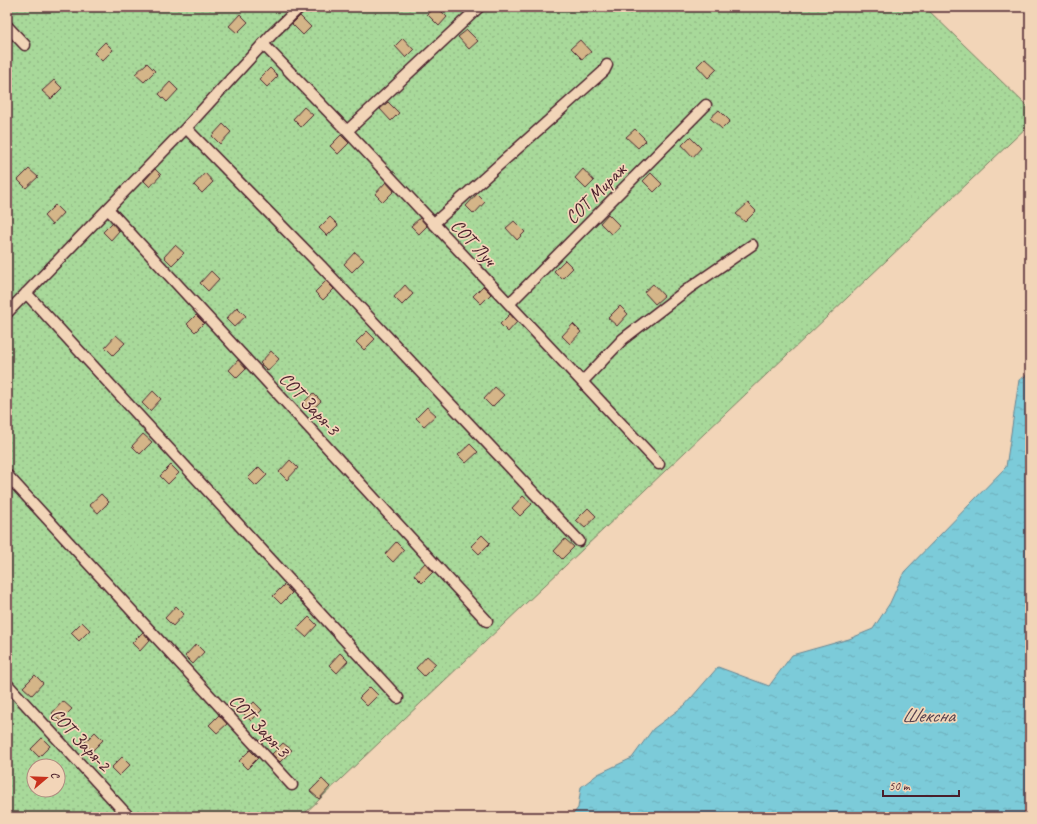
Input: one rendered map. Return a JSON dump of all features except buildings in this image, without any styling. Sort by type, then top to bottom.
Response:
[{"type":"street","points":[[7,313],[186,128],[273,33],[300,7]]},
{"type":"street","points":[[347,131],[479,7]]},
{"type":"street","points":[[7,26],[25,45]]},
{"type":"street","name":"СОТ Луч","points":[[263,44],[347,131],[660,464]]},
{"type":"street","points":[[433,224],[604,71],[607,65]]},
{"type":"street","name":"СОТ Мираж","points":[[509,304],[706,105]]},
{"type":"street","points":[[186,128],[322,267],[579,541]]},
{"type":"street","name":"СОТ Заря-3","points":[[108,209],[487,621]]},
{"type":"street","points":[[582,381],[623,339],[688,290],[752,245]]},
{"type":"street","points":[[26,293],[398,698]]},
{"type":"street","name":"СОТ Заря-3","points":[[7,475],[292,785]]},
{"type":"street","name":"СОТ Заря-2","points":[[7,684],[129,817]]},
{"type":"green space","points":[[7,7],[925,7],[1030,109],[1030,124],[301,817],[7,817]]},
{"type":"water","name":"Шексна","points":[[1030,373],[1030,817],[571,817],[578,808],[581,787],[598,774],[632,758],[653,729],[685,705],[718,667],[769,686],[792,655],[849,639],[873,629],[890,603],[904,572],[1006,467],[1019,380]]}]
